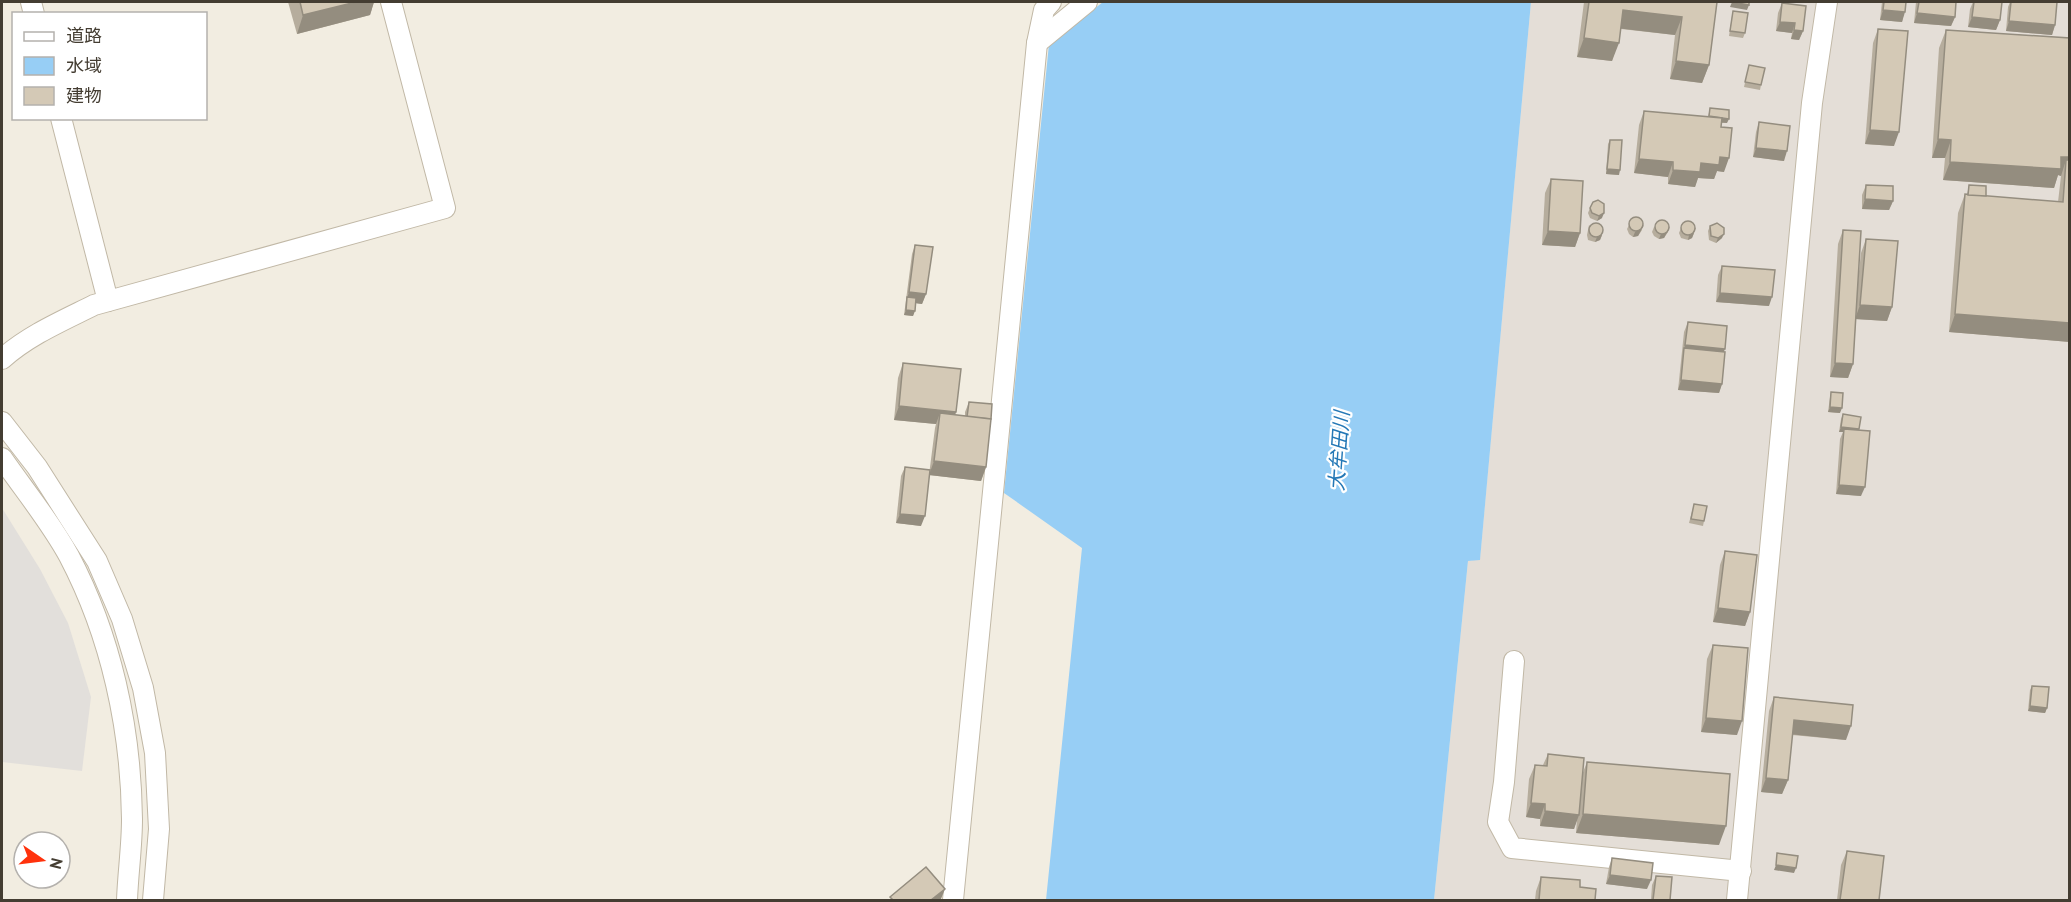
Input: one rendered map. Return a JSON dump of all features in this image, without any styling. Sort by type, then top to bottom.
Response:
[{"type":"street","points":[[2,359],[14,348],[45,329],[94,305],[445,208],[391,2]]},
{"type":"street","points":[[953,900],[1037,43],[1044,10],[1051,2]]},
{"type":"street","points":[[1037,43],[1087,2]]},
{"type":"street","points":[[1737,900],[1811,115],[1827,2]]},
{"type":"street","points":[[62,120],[108,301]]},
{"type":"street","points":[[2,422],[38,466],[97,561],[122,619],[143,688],[155,753],[159,829],[153,900]]},
{"type":"street","points":[[2,458],[68,555],[94,612],[114,675],[129,762],[132,820],[127,900]]},
{"type":"street","points":[[1514,661],[1504,782],[1498,822],[1512,848],[1741,872]]},
{"type":"shaded area","points":[[1531,2],[2069,2],[2069,900],[1434,900],[1468,561],[1480,559]]},
{"type":"shaded area","points":[[2,508],[40,569],[68,623],[91,697],[82,771],[2,762]]},
{"type":"water","name":"大牟田川","points":[[1103,2],[1531,2],[1480,560],[1468,561],[1434,900],[1046,900],[1082,548],[1004,493],[1049,44]]},
{"type":"building","points":[[300,2],[356,2],[303,15]]},
{"type":"building","points":[[1589,2],[1717,2],[1709,65],[1676,61],[1682,17],[1623,10],[1619,43],[1584,38]]},
{"type":"building","points":[[1732,2],[1749,2],[1749,5]]},
{"type":"building","points":[[1884,2],[1906,2],[1905,12],[1883,10]]},
{"type":"building","points":[[1919,2],[1956,2],[1955,17],[1917,13]]},
{"type":"building","points":[[1974,2],[2002,2],[2000,20],[1972,17]]},
{"type":"building","points":[[2011,2],[2057,2],[2055,25],[2009,21]]},
{"type":"building","points":[[1782,3],[1806,6],[1803,31],[1794,30],[1795,23],[1780,22]]},
{"type":"building","points":[[1733,11],[1748,13],[1745,33],[1730,31]]},
{"type":"building","points":[[1878,29],[1908,31],[1899,132],[1870,130]]},
{"type":"building","points":[[1946,30],[2070,38],[2070,157],[2061,157],[2061,169],[1950,162],[1951,140],[1938,139]]},
{"type":"building","points":[[1749,65],[1765,68],[1761,85],[1745,82]]},
{"type":"building","points":[[1710,108],[1729,110],[1729,119],[1709,116]]},
{"type":"building","points":[[1644,111],[1722,118],[1721,127],[1732,128],[1729,158],[1720,157],[1719,165],[1701,163],[1700,172],[1673,170],[1673,162],[1639,159]]},
{"type":"building","points":[[1759,122],[1790,126],[1787,151],[1756,148]]},
{"type":"building","points":[[1610,140],[1622,140],[1620,170],[1607,169]]},
{"type":"building","points":[[2066,160],[2070,160],[2070,323],[1955,314],[1965,194],[2063,202]]},
{"type":"building","points":[[1551,179],[1583,181],[1580,233],[1548,231]]},
{"type":"building","points":[[1866,185],[1893,186],[1893,201],[1865,199]]},
{"type":"building","points":[[1969,185],[1986,186],[1986,196],[1968,195]]},
{"type":"building","points":[[1598,200],[1604,204],[1604,213],[1599,216],[1592,213],[1590,208],[1593,202]]},
{"type":"building","points":[[1633,217],[1639,217],[1643,224],[1639,231],[1633,231],[1629,227],[1629,221]]},
{"type":"building","points":[[1659,220],[1665,220],[1669,227],[1665,234],[1659,234],[1655,230],[1655,224]]},
{"type":"building","points":[[1685,221],[1691,221],[1695,228],[1691,235],[1685,235],[1681,231],[1681,225]]},
{"type":"building","points":[[1593,223],[1599,223],[1603,230],[1599,237],[1593,237],[1589,233],[1589,227]]},
{"type":"building","points":[[1717,223],[1724,228],[1724,234],[1718,238],[1711,236],[1710,226]]},
{"type":"building","points":[[1843,230],[1861,231],[1853,364],[1835,363]]},
{"type":"building","points":[[1866,239],[1898,241],[1892,307],[1860,305]]},
{"type":"building","points":[[915,245],[933,247],[926,294],[909,292]]},
{"type":"building","points":[[1722,266],[1775,270],[1772,297],[1720,293]]},
{"type":"building","points":[[907,297],[916,298],[915,311],[906,310]]},
{"type":"building","points":[[1688,322],[1727,326],[1725,349],[1685,345]]},
{"type":"building","points":[[1684,348],[1725,352],[1722,384],[1681,380]]},
{"type":"building","points":[[903,363],[961,369],[956,412],[899,406]]},
{"type":"building","points":[[1831,392],[1843,393],[1842,408],[1830,407]]},
{"type":"building","points":[[969,402],[992,404],[991,419],[967,417]]},
{"type":"building","points":[[940,413],[991,419],[986,467],[934,461]]},
{"type":"building","points":[[1843,414],[1861,417],[1859,429],[1841,427]]},
{"type":"building","points":[[1844,429],[1870,431],[1865,487],[1839,485]]},
{"type":"building","points":[[905,467],[930,470],[925,516],[900,514]]},
{"type":"building","points":[[1694,504],[1707,506],[1704,521],[1691,519]]},
{"type":"building","points":[[1725,551],[1757,555],[1750,612],[1718,608]]},
{"type":"building","points":[[1713,645],[1748,648],[1742,721],[1706,718]]},
{"type":"building","points":[[2032,686],[2049,687],[2047,708],[2030,706]]},
{"type":"building","points":[[1774,697],[1853,705],[1851,726],[1794,720],[1788,780],[1766,778]]},
{"type":"building","points":[[1548,754],[1584,758],[1579,815],[1545,811],[1545,804],[1531,803],[1535,765],[1547,766]]},
{"type":"building","points":[[1587,762],[1730,774],[1726,826],[1583,814]]},
{"type":"building","points":[[1847,851],[1884,856],[1879,900],[1840,900]]},
{"type":"building","points":[[1777,853],[1798,856],[1796,868],[1776,865]]},
{"type":"building","points":[[1612,858],[1653,863],[1651,880],[1610,875]]},
{"type":"building","points":[[926,867],[945,889],[931,900],[893,900],[890,897]]},
{"type":"building","points":[[1656,876],[1672,877],[1670,900],[1653,900]]},
{"type":"building","points":[[1541,877],[1580,880],[1580,887],[1596,889],[1595,900],[1539,900]]}]
